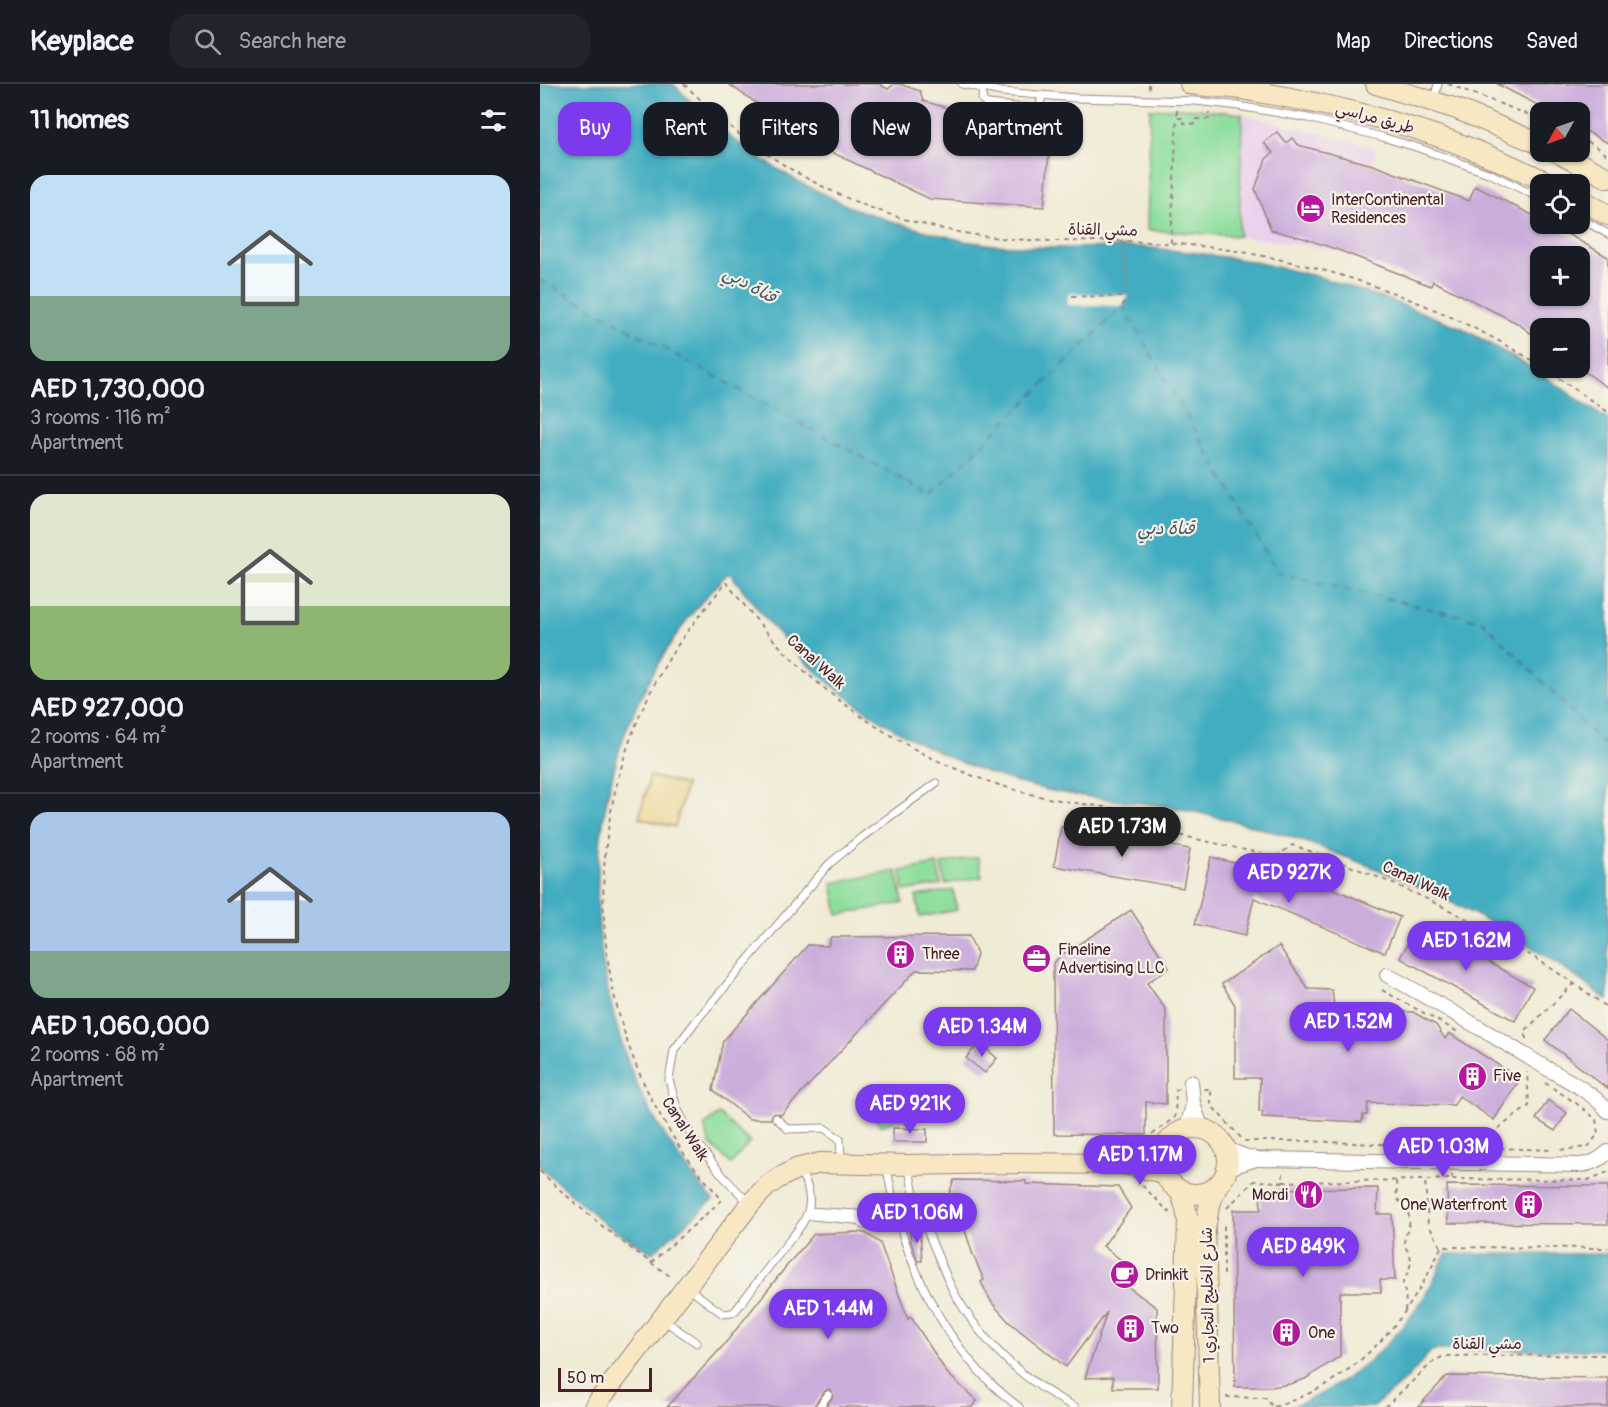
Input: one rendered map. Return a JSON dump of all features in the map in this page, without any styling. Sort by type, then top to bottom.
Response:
[{"type":"street","name":"طريق مراسي","points":[[1190,84],[1235,86],[1289,106],[1376,117],[1439,136],[1530,174]]},
{"type":"street","name":"طريق مراسي","points":[[1376,84],[1436,93],[1530,140]]},
{"type":"street","points":[[1577,162],[1608,178]]},
{"type":"street","points":[[1590,205],[1608,215]]},
{"type":"street","points":[[1387,975],[1526,1055],[1578,1087],[1608,1110]]},
{"type":"street","points":[[1191,1083],[1195,1129]]},
{"type":"street","points":[[1222,1178],[1228,1157],[1226,1149],[1217,1137],[1195,1129],[1173,1137],[1163,1152],[1162,1165],[1168,1180],[1180,1191],[1195,1194],[1211,1190],[1222,1178],[1247,1161],[1258,1159],[1580,1165],[1595,1162],[1608,1152]]},
{"type":"street","points":[[1226,1149],[1258,1159]]},
{"type":"street","points":[[594,1407],[750,1204],[772,1183],[796,1169],[820,1163],[1124,1164],[1144,1160],[1163,1152]]},
{"type":"street","points":[[1124,1164],[1164,1173]]},
{"type":"street","name":"شارع الخليج التجاري 1","points":[[1210,1407],[1206,1229],[1209,1207],[1222,1178]]},
{"type":"street","name":"شارع الخليج التجاري 1","points":[[1180,1191],[1188,1220],[1182,1407]]},
{"type":"lane","points":[[962,84],[1042,96],[1289,106],[1345,127],[1419,148],[1491,174],[1530,193]]},
{"type":"lane","points":[[983,88],[983,102],[999,106],[1035,109],[1040,105],[1042,96]]},
{"type":"lane","points":[[1590,224],[1608,234]]},
{"type":"lane","points":[[750,1204],[723,1176],[692,1137],[676,1108],[669,1080],[674,1050],[829,864],[936,783]]},
{"type":"lane","points":[[776,1119],[788,1129],[824,1128],[840,1139],[841,1163]]},
{"type":"lane","points":[[809,1188],[820,1163]]},
{"type":"lane","points":[[886,1165],[892,1194],[912,1258],[936,1313],[968,1360],[1018,1407]]},
{"type":"lane","points":[[908,1165],[921,1218],[950,1285],[966,1312],[998,1352],[1021,1373],[1055,1397],[1075,1407]]},
{"type":"lane","points":[[686,1286],[723,1314],[732,1313],[807,1214],[810,1200],[809,1188],[796,1169]]},
{"type":"lane","points":[[900,1222],[905,1212],[917,1213],[921,1218]]},
{"type":"lane","points":[[807,1214],[865,1223]]},
{"type":"lane","points":[[661,1319],[697,1343]]},
{"type":"lane","points":[[819,1407],[828,1395]]},
{"type":"path","name":"مشي القناة","points":[[684,84],[715,114],[750,142],[787,167],[858,203],[886,213],[934,227],[993,237],[1171,243],[1280,260],[1360,281],[1395,293],[1462,322],[1530,359]]},
{"type":"path","points":[[1446,84],[1530,116]]},
{"type":"path","points":[[1171,243],[1177,107]]},
{"type":"path","points":[[1177,117],[1184,118],[1184,123],[1196,124],[1197,119],[1209,119],[1209,110]]},
{"type":"path","points":[[1590,143],[1608,156]]},
{"type":"path","points":[[1123,306],[1125,242]]},
{"type":"path","points":[[1072,296],[1125,296]]},
{"type":"path","name":"مشي القناة","points":[[1559,378],[1608,412]]},
{"type":"path","name":"Canal Walk","points":[[651,1263],[722,1200],[685,1155],[667,1127],[638,1069],[627,1039],[610,976],[606,943],[603,889],[606,846],[617,782],[638,720],[651,691],[666,662],[684,635],[726,582],[769,635],[816,681],[868,720],[924,753],[984,779],[1046,797],[1156,813],[1170,833],[1276,857],[1292,845],[1336,860],[1446,907],[1517,946],[1608,1008]]},
{"type":"path","points":[[1473,1148],[1529,1106],[1526,1030],[1574,983]]},
{"type":"path","points":[[1382,990],[1461,1034]]},
{"type":"path","points":[[1283,1182],[1283,1141],[1559,1150],[1588,1147],[1599,1134],[1596,1119],[1576,1103],[1537,1079]]},
{"type":"path","points":[[1452,1147],[1452,1179]]},
{"type":"path","points":[[540,1171],[586,1214],[686,1286]]},
{"type":"path","points":[[1224,1281],[1224,1211],[1254,1181],[1588,1180],[1608,1172]]},
{"type":"path","points":[[1425,1180],[1428,1224],[1441,1247]]},
{"type":"path","points":[[1396,1181],[1397,1198],[1408,1212],[1410,1221],[1404,1237],[1411,1262],[1403,1280],[1407,1304],[1404,1315]]},
{"type":"path","points":[[1441,1247],[1608,1248]]},
{"type":"path","points":[[1267,1398],[1273,1407],[1302,1397],[1339,1377],[1372,1351],[1404,1315],[1423,1286],[1441,1247]]},
{"type":"path","name":"مشي القناة","points":[[1385,1407],[1434,1361],[1444,1356],[1608,1355]]},
{"type":"shaded area","name":"InterContinental Residences","points":[[1242,114],[1376,148],[1373,165],[1341,251],[1239,236]]},
{"type":"green space","points":[[1188,108],[1242,114],[1239,236],[1147,230],[1150,109]]},
{"type":"green space","points":[[978,857],[982,877],[945,884],[941,864]]},
{"type":"green space","points":[[937,864],[941,885],[904,891],[901,871]]},
{"type":"green space","points":[[897,871],[903,903],[838,915],[832,883]]},
{"type":"green space","points":[[953,890],[957,910],[920,917],[916,896]]},
{"type":"green space","points":[[907,1097],[913,1116],[880,1126],[874,1107]]},
{"type":"green space","points":[[719,1114],[750,1142],[731,1164],[710,1144],[704,1126]]},
{"type":"sand","points":[[650,776],[686,785],[675,827],[639,818]]},
{"type":"water","name":"قناة دبي","points":[[540,84],[673,84],[691,102],[643,102],[643,156],[728,156],[728,135],[740,144],[740,156],[756,156],[797,181],[850,207],[896,223],[964,241],[1057,248],[1142,247],[1250,261],[1316,276],[1392,301],[1462,328],[1530,367],[1530,378],[1547,378],[1608,420],[1608,1000],[1551,959],[1467,910],[1389,874],[1318,846],[1215,816],[1186,810],[1047,790],[986,772],[926,746],[871,714],[820,675],[784,640],[731,574],[727,574],[676,635],[652,675],[624,735],[608,794],[599,853],[598,882],[598,911],[604,968],[617,1027],[630,1067],[636,1083],[664,1134],[713,1200],[652,1253],[606,1225],[540,1167]]},
{"type":"water","points":[[1446,1254],[1608,1254],[1608,1350],[1435,1350],[1431,1351],[1409,1377],[1373,1407],[1290,1407],[1332,1387],[1370,1360],[1403,1326],[1417,1307],[1430,1287]]},
{"type":"pier","points":[[1068,293],[1128,295],[1123,306],[1068,305]]},
{"type":"building","points":[[728,84],[879,84],[888,89],[894,84],[900,84],[920,91],[923,101],[926,102],[851,102],[851,156],[931,156],[931,103],[943,107],[943,156],[1049,156],[1044,207],[930,199],[839,156],[839,102],[755,102]]},
{"type":"building","points":[[1497,84],[1608,84],[1608,143],[1590,133],[1590,102],[1532,102]]},
{"type":"building","points":[[1277,132],[1286,143],[1292,138],[1298,145],[1373,165],[1469,201],[1475,186],[1530,214],[1530,234],[1568,234],[1589,246],[1530,246],[1530,306],[1590,306],[1590,247],[1608,257],[1608,388],[1590,375],[1590,318],[1530,318],[1530,333],[1517,323],[1433,281],[1431,286],[1341,251],[1271,230],[1255,189],[1266,159],[1273,153],[1264,143]]},
{"type":"building","points":[[1061,827],[1190,849],[1183,888],[1054,866]]},
{"type":"building","points":[[1211,857],[1276,874],[1279,866],[1400,917],[1385,953],[1254,898],[1245,936],[1195,924]]},
{"type":"building","points":[[1131,910],[1169,968],[1147,983],[1166,1010],[1166,1104],[1146,1102],[1146,1135],[1054,1134],[1053,964],[1061,955]]},
{"type":"building","points":[[1419,923],[1533,987],[1515,1021],[1400,958]]},
{"type":"building","points":[[969,936],[977,954],[972,971],[916,970],[781,1115],[775,1113],[771,1119],[749,1119],[713,1090],[723,1041],[808,945],[828,946],[831,937]]},
{"type":"building","points":[[1279,946],[1308,989],[1332,990],[1334,1007],[1413,1012],[1436,1025],[1445,1039],[1449,1033],[1520,1079],[1494,1120],[1459,1096],[1454,1105],[1368,1103],[1367,1115],[1363,1115],[1362,1122],[1262,1117],[1263,1112],[1259,1112],[1260,1078],[1235,1078],[1235,1005],[1222,984]]},
{"type":"building","points":[[1569,1009],[1608,1040],[1608,1089],[1545,1040]]},
{"type":"building","points":[[979,1043],[997,1058],[985,1073],[966,1058]]},
{"type":"building","points":[[1548,1100],[1567,1113],[1555,1131],[1536,1119]]},
{"type":"building","points":[[893,1128],[927,1129],[927,1142],[893,1142]]},
{"type":"building","points":[[954,1180],[1026,1181],[1026,1184],[1118,1187],[1131,1208],[1103,1246],[1137,1272],[1127,1286],[1157,1308],[1158,1388],[1113,1388],[1113,1377],[1085,1378],[1107,1312],[1066,1367],[1009,1322],[992,1303],[981,1282],[984,1280],[973,1255],[955,1199],[949,1194]]},
{"type":"building","name":"One Waterfront","points":[[1447,1185],[1608,1186],[1608,1224],[1448,1223]]},
{"type":"building","points":[[1378,1188],[1377,1214],[1392,1214],[1395,1280],[1380,1280],[1381,1292],[1340,1292],[1340,1356],[1305,1379],[1290,1384],[1271,1387],[1235,1387],[1233,1210],[1261,1210],[1260,1189]]},
{"type":"building","points":[[910,1231],[920,1231],[922,1261],[918,1261],[911,1242]]},
{"type":"building","points":[[865,1233],[880,1243],[908,1319],[911,1317],[947,1373],[977,1401],[972,1407],[826,1407],[833,1396],[832,1391],[828,1389],[813,1407],[667,1407],[723,1346],[814,1234]]},
{"type":"building","points":[[1447,1376],[1608,1378],[1608,1407],[1418,1407]]},
{"type":"ferry route","points":[[540,280],[931,495],[1123,306],[1278,573],[1483,621],[1608,749]]},
{"type":"place","name":"InterContinental Residences","points":[[1310,209]]},
{"type":"place","name":"Three","points":[[901,954]]},
{"type":"place","name":"Fineline Advertising LLC","points":[[1037,959]]},
{"type":"place","name":"Five","points":[[1472,1076]]},
{"type":"place","name":"Mordi","points":[[1309,1195]]},
{"type":"place","name":"One Waterfront","points":[[1528,1205]]},
{"type":"place","name":"Drinkit","points":[[1124,1275]]},
{"type":"place","name":"Two","points":[[1130,1328]]},
{"type":"place","name":"One","points":[[1287,1333]]}]
